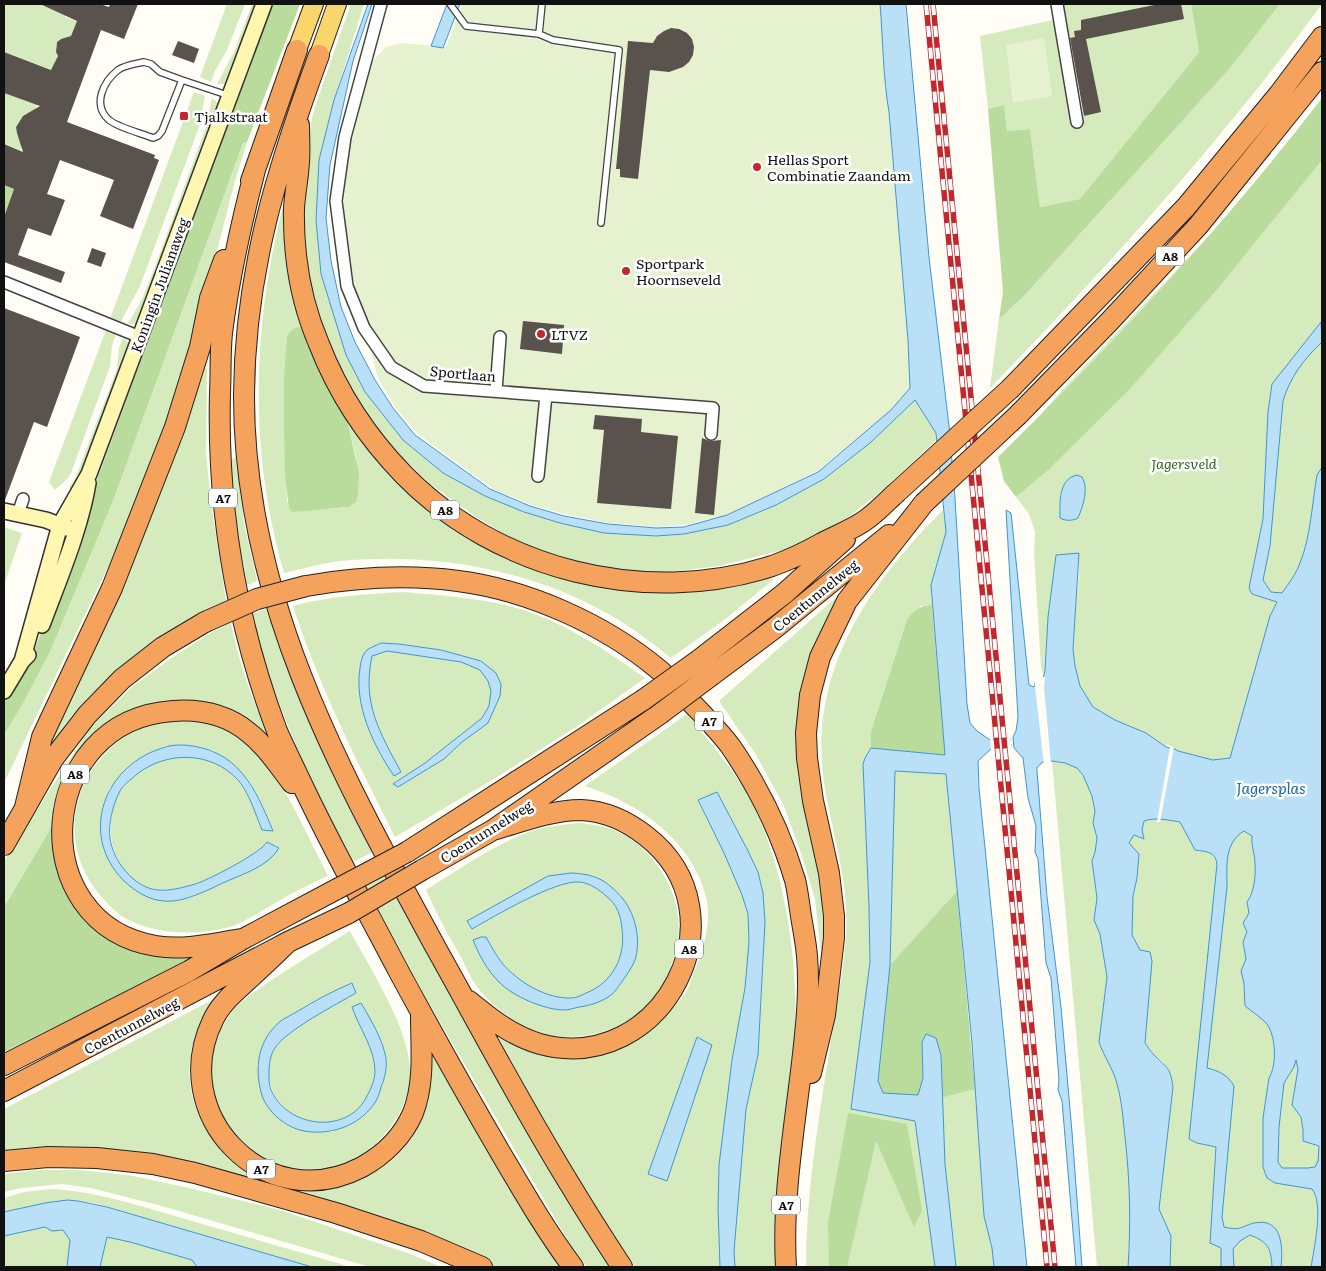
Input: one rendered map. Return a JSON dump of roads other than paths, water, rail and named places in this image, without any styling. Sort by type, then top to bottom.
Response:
[{"type":"highway","name":"A8","points":[[299,108],[299,162],[294,210],[295,239],[305,306],[318,342],[348,404],[365,428],[405,476],[454,517],[481,534],[512,550],[554,566],[622,581],[659,583],[699,581],[726,577],[774,565],[809,550],[866,520],[1011,388],[1186,207],[1279,94],[1322,37]]},
{"type":"highway","points":[[255,170],[297,50]]},
{"type":"highway","points":[[299,108],[319,55]]},
{"type":"highway","name":"A8","points":[[898,532],[924,503],[1018,414],[1198,226],[1322,72]]},
{"type":"highway","name":"A7","points":[[299,108],[270,200],[252,288],[245,351],[244,397],[248,470],[254,513],[280,620],[308,696],[383,848],[491,1049],[565,1178],[622,1267]]},
{"type":"highway","name":"A7","points":[[25,806],[42,737],[112,588],[175,427],[200,347],[210,298],[255,170]]},
{"type":"highway","name":"A7","points":[[255,170],[233,263],[222,337],[219,428],[224,519],[245,630],[257,674],[278,734],[316,815],[421,1013],[467,1096],[542,1223],[573,1267]]},
{"type":"highway","name":"Coentunnelweg","points":[[4,1065],[189,971],[243,939],[407,852],[644,700],[785,593],[866,520]]},
{"type":"highway","name":"A7","points":[[792,1143],[824,1024],[831,977],[834,938],[834,916],[829,873],[813,801],[807,758],[806,733],[810,695],[820,657],[847,601],[898,532]]},
{"type":"highway","name":"Coentunnelweg","points":[[4,1091],[288,942],[350,913],[493,830],[712,676],[898,532]]},
{"type":"highway","name":"A7","points":[[4,845],[53,759],[87,715],[122,679],[163,647],[205,622],[257,599],[306,586],[345,579],[392,576],[460,581],[505,590],[570,614],[614,638],[658,669],[730,746],[762,798],[796,882],[807,957],[808,993],[806,1028],[786,1195],[784,1244],[786,1267]]},
{"type":"highway","name":"A8","points":[[243,939],[167,948],[141,943],[119,934],[100,920],[83,900],[76,888],[63,850],[63,810],[69,787],[80,765],[105,738],[124,724],[135,719],[168,711],[203,712],[230,721],[256,739],[316,815]]},
{"type":"highway","name":"A8","points":[[463,997],[506,1029],[527,1040],[558,1047],[589,1047],[625,1035],[659,1009],[680,975],[688,950],[690,936],[689,910],[681,881],[672,864],[659,848],[634,827],[612,816],[581,810],[541,816],[493,830]]},
{"type":"highway","name":"A7","points":[[288,942],[224,1002],[214,1016],[203,1044],[201,1059],[202,1088],[208,1112],[221,1134],[236,1152],[260,1168],[277,1176],[300,1180],[336,1178],[370,1163],[393,1144],[408,1123],[418,1098],[422,1069],[421,1013]]},
{"type":"highway","points":[[4,1161],[48,1158],[97,1158],[153,1164],[195,1173],[355,1219],[421,1241],[482,1267]]},
{"type":"main road","name":"Koningin Julianaweg","points":[[22,662],[60,525],[89,474],[264,4]]},
{"type":"main road","points":[[297,50],[314,4]]},
{"type":"main road","points":[[319,55],[337,4]]},
{"type":"main road","name":"Koningin Julianaweg","points":[[4,691],[30,652],[38,636],[76,531],[85,500],[89,474]]},
{"type":"main road","points":[[11,512],[76,531]]},
{"type":"street","name":"Sportlaan","points":[[381,4],[345,137],[336,201],[347,286],[364,328],[391,367],[424,386],[713,408],[712,434]]},
{"type":"street","points":[[1058,4],[1077,122]]},
{"type":"street","points":[[4,282],[140,337]]},
{"type":"street","points":[[496,391],[500,336]]},
{"type":"street","points":[[538,476],[546,395]]},
{"type":"street","points":[[11,512],[23,499]]},
{"type":"lane","points":[[450,4],[466,26],[539,34],[554,40],[619,50],[601,223]]},
{"type":"lane","points":[[539,34],[542,4]]},
{"type":"lane","points":[[182,80],[162,131],[153,138],[114,123],[108,119],[100,104],[100,95],[103,87],[118,69],[144,62],[151,64],[160,72],[230,96]]},
{"type":"water","points":[[368,4],[372,4],[353,61],[330,165],[326,218],[331,261],[341,307],[355,342],[375,380],[393,408],[415,435],[490,489],[530,506],[564,516],[608,524],[656,528],[684,527],[727,515],[818,472],[891,410],[910,388],[908,340],[884,72],[880,4],[906,4],[929,257],[949,426],[967,704],[970,723],[977,731],[990,740],[1010,738],[1011,747],[991,749],[978,761],[979,788],[1027,1267],[994,1267],[992,1248],[984,1216],[972,1043],[946,774],[895,771],[890,965],[878,1081],[883,1093],[918,1095],[923,1078],[922,1042],[926,1034],[936,1038],[941,1055],[945,1164],[956,1267],[935,1267],[915,1121],[851,1109],[870,962],[863,764],[871,748],[945,755],[931,585],[946,532],[936,433],[915,400],[870,443],[824,479],[776,505],[728,525],[684,534],[656,536],[604,533],[560,523],[524,512],[485,496],[443,473],[403,440],[365,392],[346,355],[321,274],[316,220],[319,160],[334,100]]},
{"type":"water","points":[[447,4],[460,4],[443,48],[431,46]]},
{"type":"water","name":"Jagersplas","points":[[1321,322],[1322,342],[1298,369],[1283,401],[1270,546],[1263,580],[1271,592],[1282,593],[1296,571],[1307,542],[1317,475],[1322,467],[1322,1267],[1311,1267],[1318,1215],[1316,1196],[1312,1189],[1275,1183],[1267,1178],[1263,1167],[1263,1118],[1269,1078],[1273,1066],[1274,1043],[1267,1024],[1245,1006],[1244,983],[1241,971],[1246,959],[1243,942],[1247,932],[1243,923],[1249,913],[1247,902],[1253,889],[1255,868],[1252,836],[1244,831],[1233,842],[1228,856],[1227,887],[1207,1068],[1223,1074],[1234,1086],[1222,1217],[1224,1227],[1237,1229],[1254,1223],[1264,1222],[1271,1225],[1276,1229],[1281,1243],[1281,1267],[1272,1267],[1271,1255],[1265,1243],[1250,1235],[1240,1241],[1233,1249],[1234,1267],[1221,1267],[1221,1248],[1210,1243],[1216,1147],[1197,1143],[1189,1139],[1217,864],[1212,854],[1195,850],[1180,822],[1157,819],[1144,821],[1142,830],[1144,839],[1134,835],[1129,843],[1139,854],[1133,896],[1132,935],[1140,950],[1150,952],[1152,961],[1145,1043],[1168,1069],[1173,1087],[1159,1209],[1171,1236],[1170,1267],[1128,1267],[1130,1235],[1129,1186],[1122,1110],[1115,1078],[1099,1042],[1107,977],[1100,934],[1094,920],[1097,898],[1092,861],[1097,838],[1093,823],[1095,811],[1092,796],[1083,775],[1077,768],[1065,763],[1052,761],[1043,762],[1037,767],[1037,771],[1047,897],[1061,1007],[1072,1132],[1082,1267],[1076,1267],[1062,1101],[1058,1090],[1059,1080],[1051,978],[1046,963],[1038,859],[1035,852],[1036,826],[1028,798],[1023,758],[1014,748],[1013,737],[1018,717],[1006,510],[1011,513],[1029,685],[1034,687],[1036,679],[1043,678],[1045,671],[1048,617],[1056,555],[1079,553],[1073,649],[1080,686],[1093,707],[1115,720],[1146,733],[1166,747],[1213,760],[1230,758],[1270,616],[1277,602],[1252,594],[1249,588],[1263,519],[1268,412],[1272,384]],"holes":[[[1296,1060],[1298,1069],[1292,1105],[1301,1117],[1303,1141],[1319,1146],[1318,1161],[1315,1167],[1282,1168],[1278,1162],[1279,1127],[1284,1083]]]},
{"type":"water","points":[[1077,475],[1082,477],[1084,482],[1083,503],[1078,518],[1064,520],[1060,518],[1061,492],[1066,481]]},
{"type":"water","points":[[381,643],[441,650],[481,661],[496,673],[501,684],[500,696],[488,723],[462,742],[444,759],[398,787],[393,784],[425,763],[482,718],[489,706],[491,691],[488,681],[480,670],[461,662],[387,651],[372,656],[369,673],[371,703],[380,730],[401,772],[394,776],[372,738],[360,696],[360,665],[363,656],[367,650]]},
{"type":"water","points":[[184,745],[203,748],[231,762],[251,786],[273,831],[262,830],[245,790],[237,779],[226,770],[214,763],[188,757],[161,761],[149,766],[127,783],[120,790],[115,803],[110,821],[110,838],[115,856],[126,872],[133,879],[149,888],[158,890],[175,889],[199,883],[220,873],[255,853],[267,842],[279,848],[262,865],[203,892],[179,900],[158,900],[147,897],[124,881],[110,862],[102,842],[101,822],[104,802],[114,784],[127,768],[145,755],[168,746]]},
{"type":"water","points":[[717,792],[758,872],[763,893],[765,922],[758,1055],[746,1109],[734,1251],[735,1267],[720,1267],[719,1165],[732,1060],[745,988],[749,942],[748,914],[724,853],[698,800]]},
{"type":"water","points":[[571,873],[600,879],[612,887],[623,899],[634,920],[637,953],[634,963],[612,994],[587,1006],[564,1010],[539,1005],[520,997],[505,987],[487,967],[473,940],[486,937],[502,963],[524,983],[552,996],[575,998],[595,989],[603,983],[610,976],[619,959],[623,939],[621,924],[618,911],[610,899],[598,889],[587,884],[580,882],[569,883],[525,900],[472,929],[467,921],[548,876]]},
{"type":"water","points":[[352,983],[356,993],[300,1026],[275,1048],[270,1063],[270,1088],[281,1104],[292,1114],[305,1120],[319,1122],[334,1121],[347,1117],[358,1108],[370,1090],[374,1081],[375,1071],[370,1047],[352,1007],[361,1003],[379,1036],[386,1058],[384,1080],[376,1101],[361,1117],[342,1128],[332,1131],[310,1132],[293,1128],[275,1116],[263,1098],[258,1072],[263,1044],[274,1027],[282,1020]]},
{"type":"water","points":[[697,1037],[712,1045],[667,1181],[648,1174]]},
{"type":"water","points":[[67,1200],[107,1207],[312,1267],[197,1267],[192,1260],[107,1237],[100,1267],[67,1267],[70,1240],[63,1230],[52,1231],[45,1227],[4,1236],[4,1212]]},
{"type":"railway","points":[[926,4],[1047,1267]]},
{"type":"railway","points":[[933,4],[1055,1267]]},
{"type":"place","name":"Tjalkstraat","points":[[184,116]]},
{"type":"place","name":"Hellas Sport Combinatie Zaandam","points":[[757,167]]},
{"type":"place","name":"Sportpark Hoornseveld","points":[[626,271]]},
{"type":"place","name":"LTVZ","points":[[541,334]]},
{"type":"park label","name":"Jagersveld","points":[[1184,463]]}]
